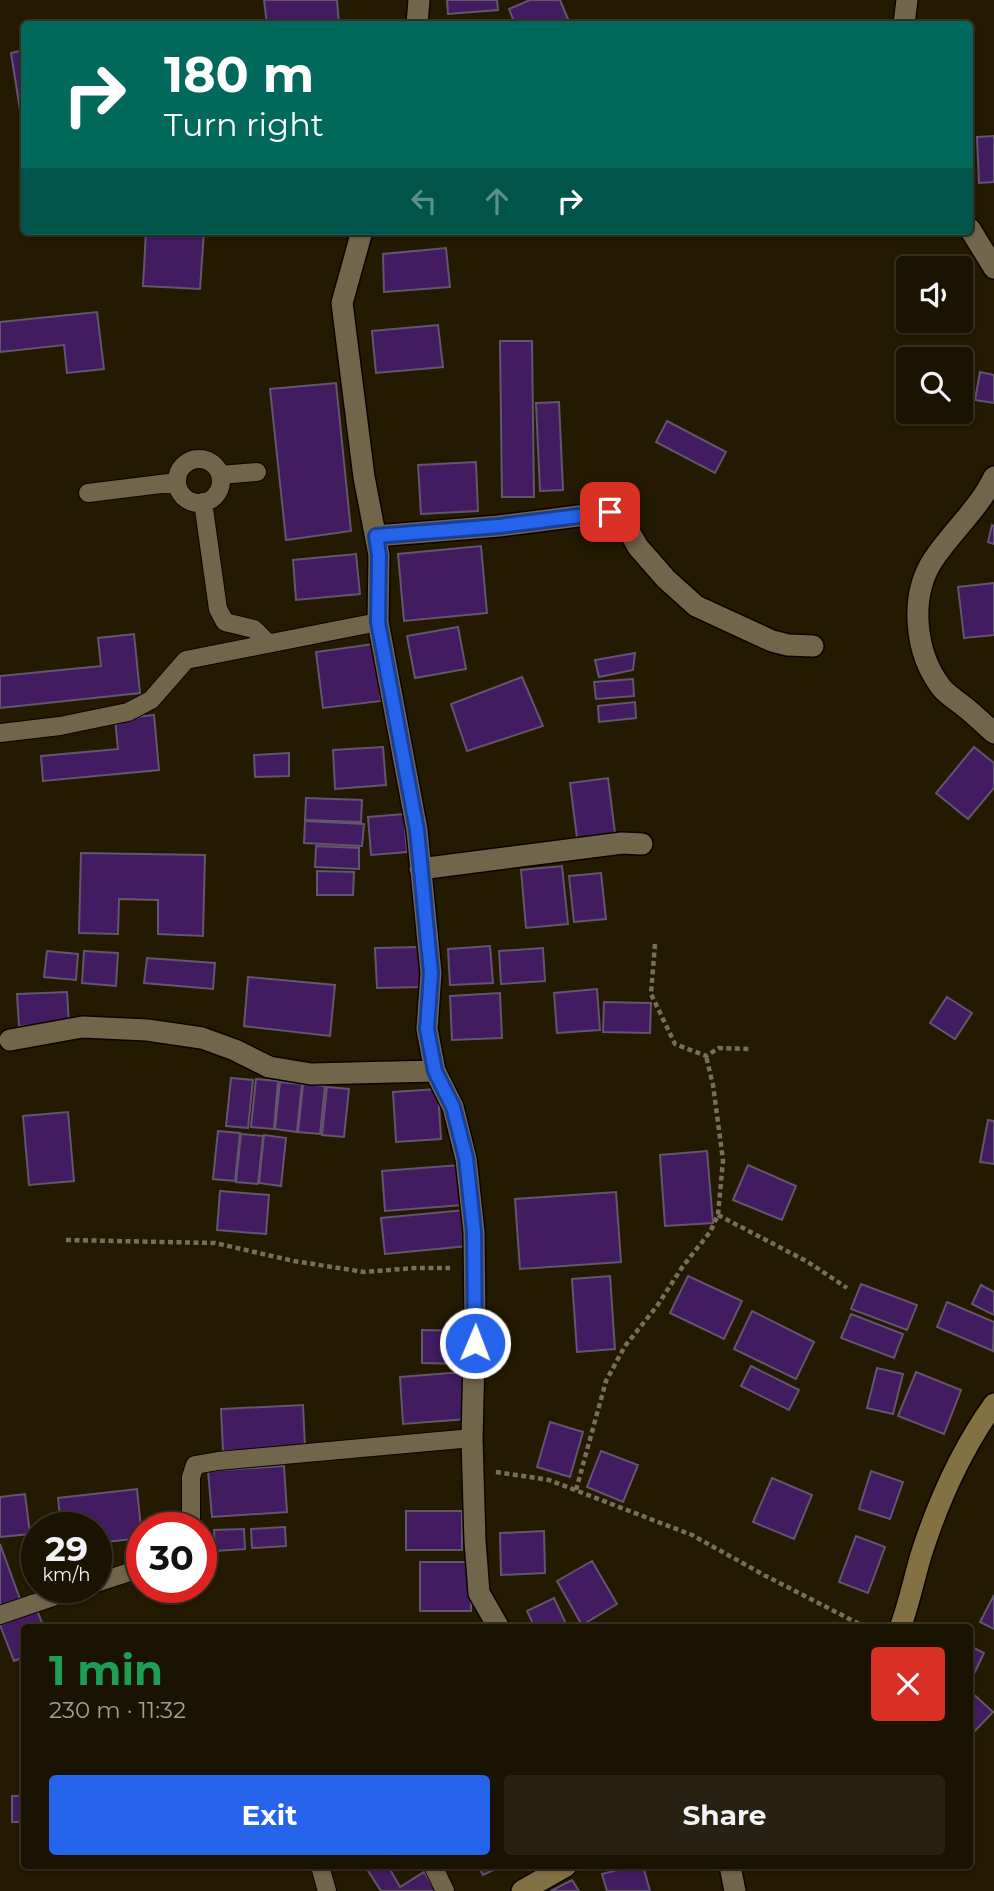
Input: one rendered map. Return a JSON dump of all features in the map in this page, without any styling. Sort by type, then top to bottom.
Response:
[{"type":"main road","points":[[902,1624],[936,1512],[957,1465],[994,1404]]},
{"type":"main road","points":[[522,1891],[561,1869]]},
{"type":"street","points":[[417,21],[419,0]]},
{"type":"street","points":[[904,21],[907,0]]},
{"type":"street","points":[[973,234],[994,268]]},
{"type":"street","points":[[361,235],[342,303],[364,477],[379,555],[378,622],[417,830],[431,973],[427,1029],[435,1071],[453,1107],[466,1158],[474,1232],[472,1438],[475,1541],[479,1592],[497,1624]]},
{"type":"street","points":[[994,477],[972,513],[932,561],[922,586],[918,614],[919,643],[929,670],[943,690],[994,733]]},
{"type":"street","points":[[376,536],[499,526],[610,512],[622,519],[638,547],[666,579],[696,606],[772,640],[788,645],[813,646]]},
{"type":"street","points":[[420,869],[622,843],[642,844]]},
{"type":"street","points":[[10,1040],[82,1027],[147,1030],[202,1038],[235,1049],[269,1067],[311,1074],[435,1071]]},
{"type":"street","points":[[731,1869],[735,1891]]},
{"type":"lane","points":[[195,459],[213,463],[220,475],[216,492],[196,504],[181,494],[177,482],[180,471],[195,459]]},
{"type":"lane","points":[[220,475],[257,472]]},
{"type":"lane","points":[[88,493],[177,482]]},
{"type":"lane","points":[[203,502],[218,609],[225,622],[254,629],[267,642]]},
{"type":"lane","points":[[0,733],[60,726],[128,712],[151,700],[186,660],[378,622]]},
{"type":"lane","points":[[191,1512],[191,1478],[195,1465],[472,1438]]},
{"type":"lane","points":[[0,1615],[35,1603]]},
{"type":"lane","points":[[321,1869],[327,1891]]},
{"type":"lane","points":[[434,1869],[445,1891]]},
{"type":"path","points":[[655,944],[651,994],[675,1044],[706,1055],[719,1048],[749,1049]]},
{"type":"path","points":[[576,1490],[606,1381],[625,1346],[710,1232],[718,1215],[723,1160],[713,1085],[706,1055]]},
{"type":"path","points":[[718,1215],[808,1262],[847,1288]]},
{"type":"path","points":[[66,1240],[215,1242],[294,1261],[364,1272],[415,1268],[474,1268]]},
{"type":"path","points":[[474,1469],[550,1480],[692,1535],[859,1624]]},
{"type":"building","points":[[264,0],[337,0],[339,21],[267,21]]},
{"type":"building","points":[[447,0],[497,0],[498,10],[448,14]]},
{"type":"building","points":[[530,0],[560,0],[568,19],[514,21],[509,9]]},
{"type":"building","points":[[21,51],[20,110],[11,53]]},
{"type":"building","points":[[994,136],[994,182],[979,183],[977,137]]},
{"type":"building","points":[[146,235],[204,235],[200,289],[143,286]]},
{"type":"building","points":[[446,248],[450,287],[384,292],[383,254]]},
{"type":"building","points":[[97,312],[104,369],[67,373],[64,345],[0,352],[0,322]]},
{"type":"building","points":[[438,325],[443,367],[376,373],[372,331]]},
{"type":"building","points":[[500,341],[532,341],[534,497],[502,497]]},
{"type":"building","points":[[980,372],[994,375],[994,403],[975,400]]},
{"type":"building","points":[[336,383],[351,531],[286,540],[270,389]]},
{"type":"building","points":[[559,402],[563,490],[540,491],[536,403]]},
{"type":"building","points":[[667,421],[726,452],[715,473],[656,442]]},
{"type":"building","points":[[476,462],[478,511],[421,514],[418,465]]},
{"type":"building","points":[[992,525],[994,526],[994,544],[988,542]]},
{"type":"building","points":[[481,546],[487,613],[404,621],[398,554]]},
{"type":"building","points":[[356,554],[360,594],[296,600],[293,560]]},
{"type":"building","points":[[994,583],[994,635],[964,638],[958,587]]},
{"type":"building","points":[[458,627],[466,669],[415,678],[407,636]]},
{"type":"building","points":[[134,634],[140,693],[0,708],[0,676],[101,666],[98,638]]},
{"type":"building","points":[[374,644],[381,701],[323,708],[316,652]]},
{"type":"building","points":[[635,653],[633,670],[599,677],[595,660]]},
{"type":"building","points":[[522,677],[543,726],[467,751],[451,704]]},
{"type":"building","points":[[633,679],[634,696],[596,699],[594,682]]},
{"type":"building","points":[[635,702],[636,718],[599,722],[598,706]]},
{"type":"building","points":[[154,715],[159,770],[43,781],[41,756],[118,749],[115,719]]},
{"type":"building","points":[[383,747],[386,785],[335,789],[333,750]]},
{"type":"building","points":[[974,747],[994,763],[994,788],[968,819],[936,793]]},
{"type":"building","points":[[289,753],[289,776],[255,777],[254,755]]},
{"type":"building","points":[[608,778],[615,833],[577,838],[570,783]]},
{"type":"building","points":[[306,798],[362,800],[361,822],[305,820]]},
{"type":"building","points":[[404,814],[407,852],[371,855],[368,817]]},
{"type":"building","points":[[305,821],[364,824],[362,846],[304,843]]},
{"type":"building","points":[[316,846],[359,848],[359,869],[315,867]]},
{"type":"building","points":[[81,853],[205,855],[203,936],[158,934],[158,900],[119,899],[118,934],[79,933]]},
{"type":"building","points":[[562,866],[568,924],[526,928],[521,870]]},
{"type":"building","points":[[317,871],[354,872],[353,895],[317,895]]},
{"type":"building","points":[[601,873],[606,919],[574,922],[569,876]]},
{"type":"building","points":[[490,946],[493,983],[450,985],[448,949]]},
{"type":"building","points":[[420,947],[422,987],[377,988],[375,948]]},
{"type":"building","points":[[543,948],[545,981],[501,984],[499,951]]},
{"type":"building","points":[[47,951],[78,954],[76,980],[44,977]]},
{"type":"building","points":[[84,951],[118,953],[116,986],[82,983]]},
{"type":"building","points":[[147,958],[215,963],[213,989],[144,983]]},
{"type":"building","points":[[248,977],[335,985],[330,1036],[244,1026]]},
{"type":"building","points":[[597,989],[600,1030],[557,1033],[554,993]]},
{"type":"building","points":[[67,992],[69,1024],[19,1026],[17,994]]},
{"type":"building","points":[[500,993],[502,1038],[452,1040],[450,996]]},
{"type":"building","points":[[947,997],[972,1013],[955,1039],[930,1023]]},
{"type":"building","points":[[604,1002],[651,1003],[650,1033],[603,1032]]},
{"type":"building","points":[[231,1078],[253,1080],[248,1128],[226,1126]]},
{"type":"building","points":[[256,1079],[278,1081],[274,1129],[251,1127]]},
{"type":"building","points":[[280,1082],[302,1084],[297,1132],[275,1129]]},
{"type":"building","points":[[303,1084],[325,1086],[320,1134],[298,1132]]},
{"type":"building","points":[[327,1087],[349,1089],[344,1137],[322,1135]]},
{"type":"building","points":[[438,1089],[441,1139],[396,1142],[393,1092]]},
{"type":"building","points":[[68,1112],[74,1181],[29,1185],[23,1116]]},
{"type":"building","points":[[988,1120],[994,1121],[994,1164],[980,1162]]},
{"type":"building","points":[[218,1131],[240,1133],[235,1181],[213,1179]]},
{"type":"building","points":[[241,1134],[263,1136],[258,1184],[236,1182]]},
{"type":"building","points":[[264,1135],[286,1138],[281,1186],[259,1183]]},
{"type":"building","points":[[707,1151],[713,1223],[665,1226],[660,1155]]},
{"type":"building","points":[[460,1165],[463,1205],[385,1211],[382,1171]]},
{"type":"building","points":[[748,1165],[796,1186],[782,1220],[733,1200]]},
{"type":"building","points":[[220,1191],[269,1195],[266,1234],[217,1230]]},
{"type":"building","points":[[616,1192],[621,1262],[520,1269],[515,1199]]},
{"type":"building","points":[[465,1210],[468,1246],[385,1254],[381,1218]]},
{"type":"building","points":[[610,1276],[615,1349],[577,1352],[572,1279]]},
{"type":"building","points":[[688,1276],[742,1301],[724,1339],[670,1313]]},
{"type":"building","points":[[861,1284],[917,1305],[907,1330],[851,1309]]},
{"type":"building","points":[[981,1285],[994,1292],[994,1315],[972,1304]]},
{"type":"building","points":[[947,1302],[994,1322],[993,1351],[937,1327]]},
{"type":"building","points":[[752,1311],[814,1342],[796,1379],[734,1349]]},
{"type":"building","points":[[851,1314],[903,1334],[894,1358],[841,1338]]},
{"type":"building","points":[[422,1330],[461,1331],[460,1364],[422,1363]]},
{"type":"building","points":[[751,1366],[799,1390],[789,1410],[741,1386]]},
{"type":"building","points":[[877,1368],[903,1374],[893,1414],[867,1408]]},
{"type":"building","points":[[463,1372],[467,1419],[403,1424],[400,1377]]},
{"type":"building","points":[[916,1372],[961,1390],[944,1434],[898,1416]]},
{"type":"building","points":[[303,1405],[305,1447],[223,1451],[221,1409]]},
{"type":"building","points":[[550,1422],[583,1432],[570,1477],[537,1467]]},
{"type":"building","points":[[601,1451],[638,1465],[623,1502],[587,1487]]},
{"type":"building","points":[[284,1466],[287,1512],[217,1517],[217,1512],[212,1512],[208,1471]]},
{"type":"building","points":[[871,1471],[903,1482],[890,1519],[859,1509]]},
{"type":"building","points":[[772,1478],[812,1495],[794,1539],[753,1522]]},
{"type":"building","points":[[137,1489],[139,1512],[126,1512],[126,1540],[112,1541],[112,1512],[59,1512],[58,1498]]},
{"type":"building","points":[[25,1494],[27,1512],[21,1512],[21,1535],[0,1537],[0,1497]]},
{"type":"building","points":[[406,1511],[462,1511],[462,1550],[406,1550]]},
{"type":"building","points":[[285,1527],[286,1546],[252,1548],[251,1529]]},
{"type":"building","points":[[244,1529],[245,1549],[217,1551],[217,1530]]},
{"type":"building","points":[[544,1531],[545,1573],[501,1575],[500,1533]]},
{"type":"building","points":[[856,1536],[885,1547],[868,1593],[839,1582]]},
{"type":"building","points":[[0,1544],[20,1599],[0,1607]]},
{"type":"building","points":[[592,1561],[617,1604],[581,1624],[557,1581]]},
{"type":"building","points":[[420,1562],[471,1562],[471,1611],[420,1611]]},
{"type":"building","points":[[994,1595],[994,1629],[980,1622]]},
{"type":"building","points":[[554,1598],[566,1624],[533,1624],[527,1611]]},
{"type":"building","points":[[37,1610],[42,1624],[21,1624],[21,1658],[14,1661],[0,1625]]},
{"type":"building","points":[[973,1648],[984,1653],[973,1676]]},
{"type":"building","points":[[973,1694],[993,1712],[973,1733]]},
{"type":"building","points":[[12,1796],[21,1796],[21,1822],[12,1822]]},
{"type":"building","points":[[367,1869],[390,1869],[400,1887],[424,1872],[436,1891],[381,1891]]},
{"type":"building","points":[[480,1869],[496,1869],[483,1875]]},
{"type":"building","points":[[622,1869],[644,1869],[650,1891],[607,1891],[602,1874]]},
{"type":"building","points":[[572,1880],[579,1891],[551,1891]]},
{"type":"route","points":[[475,1343],[474,1232],[466,1158],[453,1107],[435,1071],[427,1029],[431,973],[417,830],[378,622],[379,555],[376,536],[542,522],[610,512]]}]
